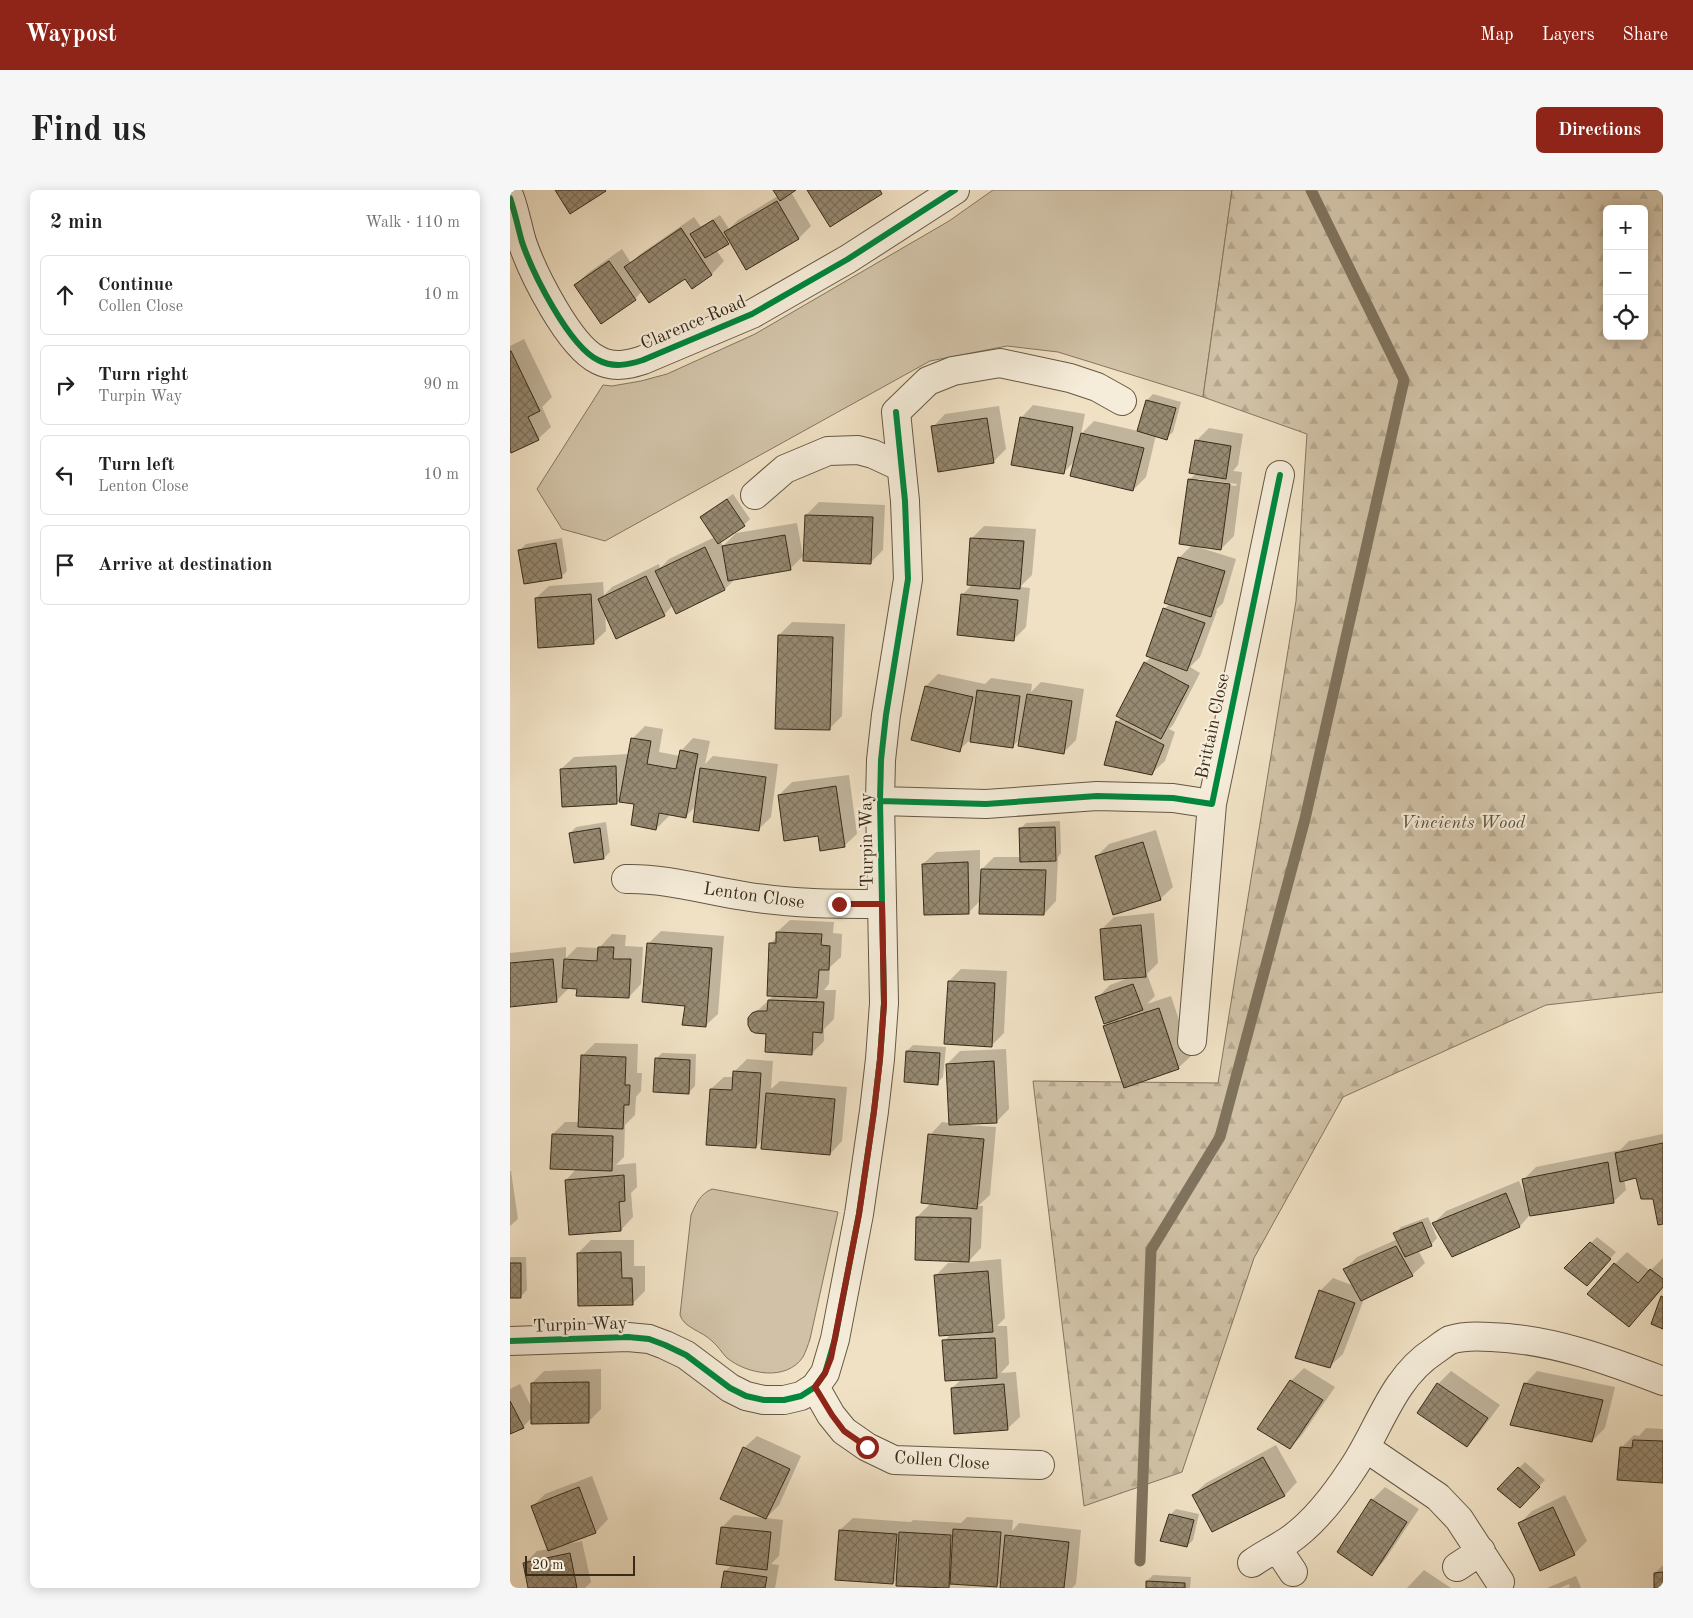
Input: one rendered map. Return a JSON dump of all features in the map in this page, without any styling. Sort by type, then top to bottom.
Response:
[{"type":"street","name":"Clarence Road","points":[[510,198],[523,244],[544,291],[573,338],[586,352],[599,361],[615,365],[628,365],[752,314],[848,259],[955,190]]},
{"type":"street","name":"Turpin Way","points":[[510,1341],[628,1336],[649,1339],[686,1356],[730,1388],[746,1396],[764,1400],[784,1400],[801,1396],[815,1387],[825,1373],[835,1339],[859,1214],[874,1111],[884,1004],[880,801],[881,760],[886,715],[908,579],[905,501],[896,412],[928,382],[953,371],[1000,363],[1070,378],[1097,387],[1122,401]]},
{"type":"street","points":[[755,495],[785,469],[828,451],[858,450],[874,454],[901,467]]},
{"type":"street","name":"Brittain Close","points":[[1192,1041],[1212,804],[1280,475]]},
{"type":"street","name":"Brittain Close","points":[[880,801],[986,804],[1097,796],[1173,798],[1212,804]]},
{"type":"street","name":"Lenton Close","points":[[626,879],[644,878],[744,896],[793,902],[882,904]]},
{"type":"street","points":[[1252,1562],[1288,1542],[1312,1522],[1350,1473],[1366,1448],[1392,1395],[1419,1360],[1449,1340],[1474,1336],[1534,1341],[1572,1349],[1629,1368],[1663,1382]]},
{"type":"street","name":"Collen Close","points":[[815,1387],[844,1431],[867,1447],[894,1460],[1040,1465]]},
{"type":"street","points":[[1366,1448],[1438,1497],[1460,1519],[1500,1582]]},
{"type":"street","points":[[1276,1548],[1293,1572]]},
{"type":"street","points":[[1457,1567],[1482,1551]]},
{"type":"green space","points":[[993,190],[1232,190],[1203,397],[1058,352],[1007,346],[930,361],[605,541],[562,529],[537,489],[603,385],[612,386],[667,374],[755,334],[949,221]]},
{"type":"green space","name":"Vincients Wood","points":[[1232,190],[1663,190],[1663,992],[1546,1005],[1343,1097],[1254,1258],[1182,1472],[1084,1506],[1033,1081],[1218,1083],[1296,601],[1307,434],[1203,397]]},
{"type":"green space","points":[[712,1189],[838,1212],[810,1339],[803,1357],[796,1365],[787,1370],[777,1373],[766,1373],[735,1364],[708,1338],[685,1323],[680,1315],[691,1215],[701,1197]]},
{"type":"building","points":[[555,190],[605,190],[606,191],[570,214]]},
{"type":"building","points":[[773,190],[796,190],[780,201]]},
{"type":"building","points":[[807,190],[880,190],[882,194],[830,227]]},
{"type":"building","points":[[777,201],[799,239],[746,270],[724,232]]},
{"type":"building","points":[[713,220],[729,244],[705,258],[690,234]]},
{"type":"building","points":[[681,228],[712,275],[692,289],[685,279],[649,303],[624,267]]},
{"type":"building","points":[[609,261],[636,300],[601,324],[574,285]]},
{"type":"building","points":[[510,351],[540,411],[528,417],[539,440],[511,453],[510,451]]},
{"type":"building","points":[[1146,400],[1176,408],[1167,440],[1137,431]]},
{"type":"building","points":[[1020,417],[1073,427],[1064,474],[1011,465]]},
{"type":"building","points":[[987,418],[994,463],[938,472],[931,426]]},
{"type":"building","points":[[1081,433],[1144,448],[1133,491],[1070,476]]},
{"type":"building","points":[[1195,440],[1231,446],[1226,479],[1189,473]]},
{"type":"building","points":[[1188,479],[1230,484],[1221,550],[1179,544]]},
{"type":"building","points":[[727,499],[745,526],[718,544],[700,517]]},
{"type":"building","points":[[805,515],[873,517],[871,564],[803,561]]},
{"type":"building","points":[[785,535],[791,570],[728,581],[722,546]]},
{"type":"building","points":[[970,538],[1024,541],[1020,589],[967,585]]},
{"type":"building","points":[[556,543],[562,578],[524,584],[518,550]]},
{"type":"building","points":[[705,547],[725,590],[676,614],[655,571]]},
{"type":"building","points":[[1178,557],[1225,571],[1211,617],[1164,603]]},
{"type":"building","points":[[646,576],[665,616],[616,639],[598,599]]},
{"type":"building","points":[[591,594],[594,644],[538,648],[535,598]]},
{"type":"building","points":[[961,594],[1018,600],[1014,641],[957,635]]},
{"type":"building","points":[[1163,608],[1205,623],[1187,671],[1146,656]]},
{"type":"building","points":[[778,635],[833,637],[830,730],[775,729]]},
{"type":"building","points":[[1144,662],[1189,686],[1161,739],[1116,716]]},
{"type":"building","points":[[925,686],[973,697],[960,752],[911,740]]},
{"type":"building","points":[[977,690],[1020,696],[1013,748],[970,742]]},
{"type":"building","points":[[1027,694],[1072,701],[1064,754],[1018,746]]},
{"type":"building","points":[[1116,721],[1164,745],[1152,775],[1104,765]]},
{"type":"building","points":[[631,738],[651,741],[647,764],[676,769],[680,750],[698,754],[686,818],[659,813],[656,830],[631,825],[634,804],[619,802]]},
{"type":"building","points":[[616,766],[617,804],[562,807],[560,769]]},
{"type":"building","points":[[700,768],[766,777],[759,831],[693,822]]},
{"type":"building","points":[[836,786],[845,847],[820,851],[818,836],[784,841],[778,795]]},
{"type":"building","points":[[1055,827],[1056,861],[1020,862],[1019,828]]},
{"type":"building","points":[[600,828],[604,859],[574,863],[569,833]]},
{"type":"building","points":[[1143,842],[1161,900],[1113,915],[1095,856]]},
{"type":"building","points":[[968,862],[969,914],[924,915],[922,864]]},
{"type":"building","points":[[981,869],[1046,870],[1044,915],[979,914]]},
{"type":"building","points":[[1141,925],[1146,977],[1104,980],[1100,929]]},
{"type":"building","points":[[776,932],[822,934],[821,945],[830,946],[829,970],[819,970],[817,998],[767,996],[769,943],[776,943]]},
{"type":"building","points":[[647,943],[712,948],[706,1027],[682,1025],[685,1006],[642,1002]]},
{"type":"building","points":[[598,947],[614,947],[613,959],[631,959],[629,998],[576,996],[577,989],[562,988],[564,959],[597,961]]},
{"type":"building","points":[[553,959],[557,1002],[510,1007],[510,963]]},
{"type":"building","points":[[948,981],[995,983],[992,1047],[944,1044]]},
{"type":"building","points":[[1133,984],[1143,1010],[1104,1024],[1095,997]]},
{"type":"building","points":[[768,1000],[824,1002],[822,1033],[813,1032],[812,1055],[765,1052],[766,1034],[751,1031],[748,1025],[748,1018],[757,1011],[767,1011]]},
{"type":"building","points":[[1159,1008],[1179,1069],[1124,1088],[1103,1026]]},
{"type":"building","points":[[906,1051],[940,1053],[938,1085],[904,1082]]},
{"type":"building","points":[[581,1055],[626,1057],[625,1085],[630,1085],[629,1105],[624,1105],[623,1129],[578,1127]]},
{"type":"building","points":[[655,1058],[690,1060],[689,1094],[653,1092]]},
{"type":"building","points":[[994,1061],[997,1123],[949,1125],[946,1064]]},
{"type":"building","points":[[733,1071],[761,1073],[756,1148],[706,1145],[710,1089],[732,1090]]},
{"type":"building","points":[[766,1093],[835,1099],[830,1155],[761,1149]]},
{"type":"building","points":[[552,1134],[613,1136],[612,1171],[550,1169]]},
{"type":"building","points":[[928,1134],[984,1139],[977,1209],[921,1203]]},
{"type":"building","points":[[1663,1143],[1663,1224],[1658,1225],[1653,1199],[1641,1199],[1636,1178],[1620,1182],[1615,1153]]},
{"type":"building","points":[[1608,1162],[1614,1203],[1530,1216],[1522,1179]]},
{"type":"building","points":[[624,1175],[625,1201],[619,1202],[621,1231],[569,1235],[565,1180]]},
{"type":"building","points":[[1506,1193],[1520,1227],[1452,1257],[1432,1223]]},
{"type":"building","points":[[916,1217],[971,1218],[969,1262],[915,1260]]},
{"type":"building","points":[[1422,1222],[1432,1246],[1405,1257],[1393,1233]]},
{"type":"building","points":[[1590,1242],[1611,1259],[1587,1286],[1564,1268]]},
{"type":"building","points":[[1396,1246],[1413,1276],[1361,1301],[1343,1269]]},
{"type":"building","points":[[621,1252],[622,1278],[632,1278],[633,1305],[578,1306],[577,1253]]},
{"type":"building","points":[[510,1263],[521,1263],[521,1298],[510,1298]]},
{"type":"building","points":[[1614,1263],[1638,1283],[1650,1269],[1663,1279],[1663,1287],[1629,1327],[1587,1294]]},
{"type":"building","points":[[988,1271],[993,1332],[939,1336],[934,1275]]},
{"type":"building","points":[[1319,1290],[1355,1303],[1330,1368],[1295,1358]]},
{"type":"building","points":[[1661,1296],[1663,1297],[1663,1329],[1651,1324]]},
{"type":"building","points":[[995,1338],[997,1378],[945,1381],[942,1340]]},
{"type":"building","points":[[1290,1380],[1323,1400],[1290,1449],[1257,1429]]},
{"type":"building","points":[[589,1382],[589,1423],[531,1424],[531,1383]]},
{"type":"building","points":[[1437,1383],[1488,1418],[1467,1447],[1417,1413]]},
{"type":"building","points":[[1524,1383],[1603,1400],[1592,1442],[1510,1425]]},
{"type":"building","points":[[1004,1384],[1008,1430],[954,1434],[951,1388]]},
{"type":"building","points":[[510,1401],[524,1428],[510,1434]]},
{"type":"building","points":[[1633,1440],[1663,1441],[1663,1483],[1617,1480],[1620,1447],[1632,1448]]},
{"type":"building","points":[[743,1447],[790,1469],[766,1519],[720,1499]]},
{"type":"building","points":[[1263,1457],[1285,1496],[1212,1532],[1192,1495]]},
{"type":"building","points":[[1518,1467],[1540,1487],[1520,1508],[1497,1489]]},
{"type":"building","points":[[579,1487],[596,1533],[548,1551],[531,1506]]},
{"type":"building","points":[[1371,1499],[1407,1522],[1372,1576],[1337,1552]]},
{"type":"building","points":[[1553,1507],[1575,1555],[1540,1571],[1518,1523]]},
{"type":"building","points":[[1169,1514],[1194,1520],[1187,1547],[1160,1541]]},
{"type":"building","points":[[721,1527],[771,1532],[767,1570],[716,1564]]},
{"type":"building","points":[[953,1529],[1001,1532],[997,1587],[950,1584]]},
{"type":"building","points":[[839,1530],[897,1534],[893,1584],[835,1580]]},
{"type":"building","points":[[899,1532],[951,1535],[949,1588],[896,1586]]},
{"type":"building","points":[[1005,1535],[1069,1542],[1064,1588],[1000,1588]]},
{"type":"building","points":[[570,1553],[577,1588],[528,1588],[523,1563]]},
{"type":"building","points":[[724,1571],[767,1577],[765,1588],[721,1588]]},
{"type":"building","points":[[1663,1572],[1663,1588],[1654,1588],[1654,1573]]},
{"type":"building","points":[[1146,1581],[1185,1583],[1185,1588],[1146,1588]]},
{"type":"waterway","points":[[1140,1561],[1151,1250],[1220,1137],[1305,819],[1404,380],[1311,190]]},
{"type":"cycle path","points":[[510,198],[527,256],[543,290],[564,325],[575,340],[598,360],[604,363],[620,365],[643,360],[752,314],[848,259],[955,190]]},
{"type":"cycle path","points":[[510,1341],[628,1337],[649,1339],[686,1355],[730,1388],[746,1396],[764,1400],[784,1400],[801,1396],[815,1387],[825,1373],[835,1339],[859,1214],[880,1059],[884,1003],[880,801],[881,760],[886,715],[908,579],[905,501],[896,412]]},
{"type":"cycle path","points":[[880,801],[986,804],[1097,796],[1173,798],[1212,804],[1280,475]]},
{"type":"route","points":[[839,904],[882,904],[884,1004],[874,1111],[859,1214],[831,1358],[825,1373],[815,1387],[844,1431],[867,1447]]}]
